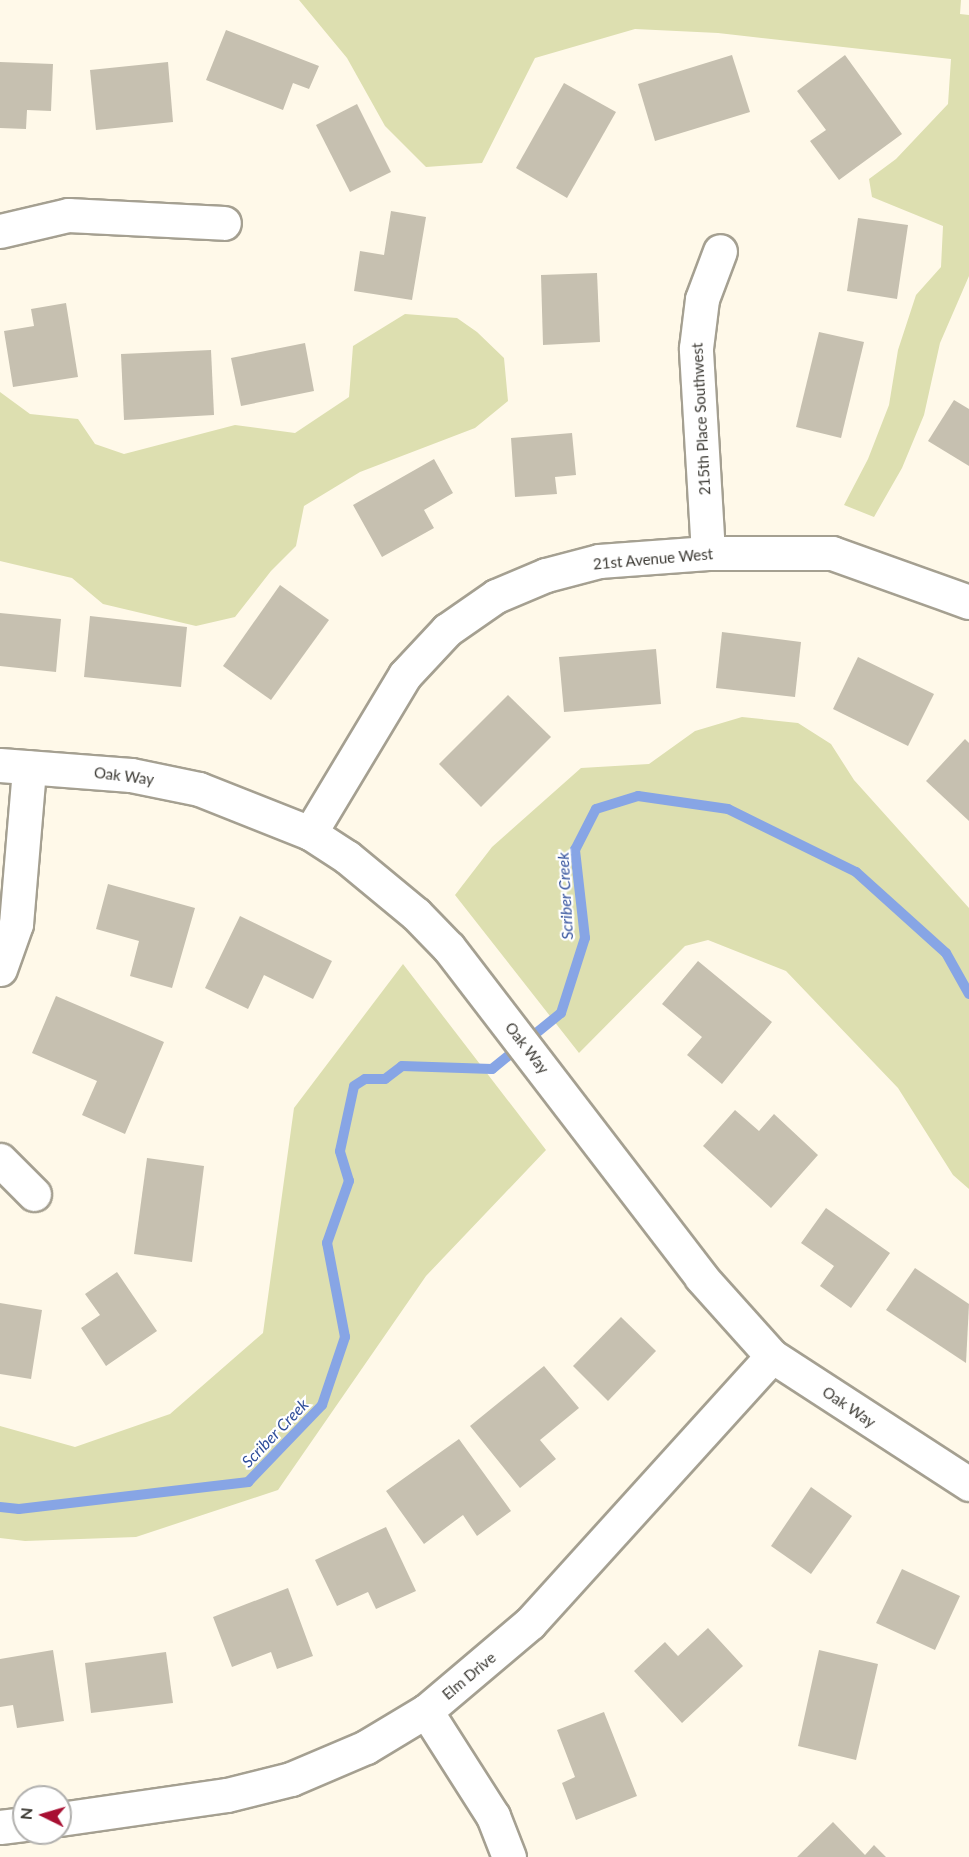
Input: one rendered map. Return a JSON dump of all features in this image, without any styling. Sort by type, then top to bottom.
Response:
[{"type":"street","points":[[0,231],[68,215],[224,224]]},
{"type":"street","name":"215th Place Southwest","points":[[708,553],[696,348],[702,299],[720,251]]},
{"type":"street","name":"21st Avenue West","points":[[310,833],[405,675],[447,630],[496,596],[546,575],[599,561],[708,553],[832,553],[969,602]]},
{"type":"street","points":[[0,969],[16,924],[15,766]]},
{"type":"street","name":"Oak Way","points":[[15,766],[131,775],[199,789],[310,833],[347,857],[416,914],[449,948],[701,1276],[772,1356],[969,1484]]},
{"type":"street","points":[[0,1160],[34,1194]]},
{"type":"street","name":"Elm Drive","points":[[72,1817],[227,1795],[291,1779],[366,1746],[426,1711],[530,1623],[772,1356]]},
{"type":"street","points":[[426,1711],[493,1816],[509,1857]]},
{"type":"green space","points":[[299,0],[961,0],[960,14],[969,15],[969,276],[940,343],[924,415],[902,468],[874,517],[844,505],[868,459],[889,405],[898,350],[916,295],[941,267],[943,226],[872,197],[869,179],[896,159],[948,104],[951,59],[718,33],[635,29],[535,58],[482,163],[426,167],[385,126],[347,58]]},
{"type":"green space","points":[[405,314],[457,318],[477,332],[504,358],[508,401],[475,428],[360,472],[304,506],[296,546],[271,571],[235,617],[196,626],[103,604],[72,578],[0,561],[0,392],[30,414],[78,419],[95,444],[124,454],[235,425],[295,433],[349,397],[353,346]]},
{"type":"green space","points":[[742,717],[798,723],[831,744],[854,780],[969,908],[969,1189],[953,1175],[898,1088],[786,971],[708,940],[685,946],[579,1053],[455,895],[492,847],[581,768],[649,764],[695,731]]},
{"type":"green space","points":[[403,964],[546,1150],[426,1276],[278,1490],[136,1537],[25,1541],[0,1538],[0,1426],[75,1447],[170,1414],[263,1333],[294,1108]]},
{"type":"building","points":[[226,30],[319,66],[309,89],[293,83],[283,110],[206,80]]},
{"type":"building","points":[[732,55],[750,112],[655,141],[638,84]]},
{"type":"building","points":[[845,55],[902,134],[839,180],[810,141],[826,130],[797,91]]},
{"type":"building","points":[[0,62],[53,64],[51,111],[27,110],[26,129],[0,128]]},
{"type":"building","points":[[168,62],[173,122],[96,130],[90,70]]},
{"type":"building","points":[[564,83],[616,112],[567,198],[516,168]]},
{"type":"building","points":[[357,104],[391,172],[350,192],[316,125]]},
{"type":"building","points":[[391,211],[426,217],[412,300],[354,291],[360,251],[384,255]]},
{"type":"building","points":[[858,218],[908,225],[897,299],[847,291]]},
{"type":"building","points":[[597,273],[600,342],[543,345],[541,275]]},
{"type":"building","points":[[66,303],[78,377],[13,387],[4,331],[34,326],[31,309]]},
{"type":"building","points":[[819,332],[864,342],[841,438],[796,427]]},
{"type":"building","points":[[305,343],[314,391],[241,406],[231,358]]},
{"type":"building","points":[[211,350],[214,415],[124,420],[121,354]]},
{"type":"building","points":[[954,400],[969,409],[969,466],[928,441]]},
{"type":"building","points":[[572,433],[576,475],[555,477],[557,494],[515,497],[511,438]]},
{"type":"building","points":[[434,459],[453,493],[424,510],[434,528],[382,557],[353,505]]},
{"type":"building","points":[[280,585],[329,620],[271,700],[223,666]]},
{"type":"building","points":[[0,613],[61,619],[56,672],[0,666]]},
{"type":"building","points":[[90,616],[187,627],[181,687],[84,677]]},
{"type":"building","points":[[722,632],[801,642],[795,697],[716,688]]},
{"type":"building","points":[[656,649],[661,704],[564,712],[559,657]]},
{"type":"building","points":[[858,657],[934,694],[908,746],[833,709]]},
{"type":"building","points":[[508,695],[551,737],[481,807],[439,764]]},
{"type":"building","points":[[965,739],[969,743],[969,821],[926,781]]},
{"type":"building","points":[[108,884],[195,908],[172,988],[130,976],[139,941],[96,929]]},
{"type":"building","points":[[240,916],[332,961],[313,999],[264,975],[248,1009],[205,988]]},
{"type":"building","points":[[698,961],[772,1022],[722,1084],[687,1055],[702,1037],[662,1004]]},
{"type":"building","points":[[56,996],[164,1042],[125,1134],[82,1115],[97,1081],[32,1053]]},
{"type":"building","points":[[735,1110],[759,1131],[774,1114],[818,1155],[771,1208],[703,1146]]},
{"type":"building","points":[[147,1158],[204,1166],[192,1262],[134,1254]]},
{"type":"building","points":[[826,1208],[890,1253],[851,1308],[820,1286],[834,1266],[801,1243]]},
{"type":"building","points":[[915,1268],[969,1304],[966,1363],[886,1310]]},
{"type":"building","points":[[117,1272],[157,1331],[106,1366],[81,1328],[100,1315],[85,1294]]},
{"type":"building","points":[[0,1303],[42,1310],[31,1379],[0,1374]]},
{"type":"building","points":[[621,1317],[656,1351],[608,1401],[573,1366]]},
{"type":"building","points":[[544,1366],[579,1408],[540,1440],[556,1459],[520,1488],[470,1426]]},
{"type":"building","points":[[459,1439],[511,1511],[477,1536],[463,1515],[424,1544],[386,1491]]},
{"type":"building","points":[[811,1487],[852,1516],[811,1574],[771,1546]]},
{"type":"building","points":[[386,1527],[416,1591],[376,1609],[368,1592],[337,1606],[315,1560]]},
{"type":"building","points":[[902,1569],[960,1596],[935,1650],[876,1623]]},
{"type":"building","points":[[288,1588],[313,1656],[277,1669],[271,1652],[232,1667],[213,1617]]},
{"type":"building","points":[[708,1628],[743,1666],[682,1723],[634,1671],[665,1642],[678,1656]]},
{"type":"building","points":[[53,1650],[64,1721],[17,1728],[13,1705],[0,1707],[0,1659]]},
{"type":"building","points":[[819,1650],[878,1664],[856,1760],[798,1746]]},
{"type":"building","points":[[166,1652],[173,1703],[91,1713],[85,1663]]},
{"type":"building","points":[[604,1712],[637,1796],[576,1820],[562,1783],[575,1777],[557,1730]]},
{"type":"building","points":[[833,1822],[865,1855],[874,1845],[886,1857],[797,1857]]},
{"type":"waterway","name":"Scriber Creek","points":[[0,1507],[19,1509],[248,1482],[322,1405],[345,1337],[327,1243],[349,1181],[340,1151],[354,1086],[365,1079],[385,1079],[402,1066],[492,1069],[561,1013],[585,938],[575,850],[596,809],[638,796],[728,809],[856,872],[946,953],[969,994]]}]
